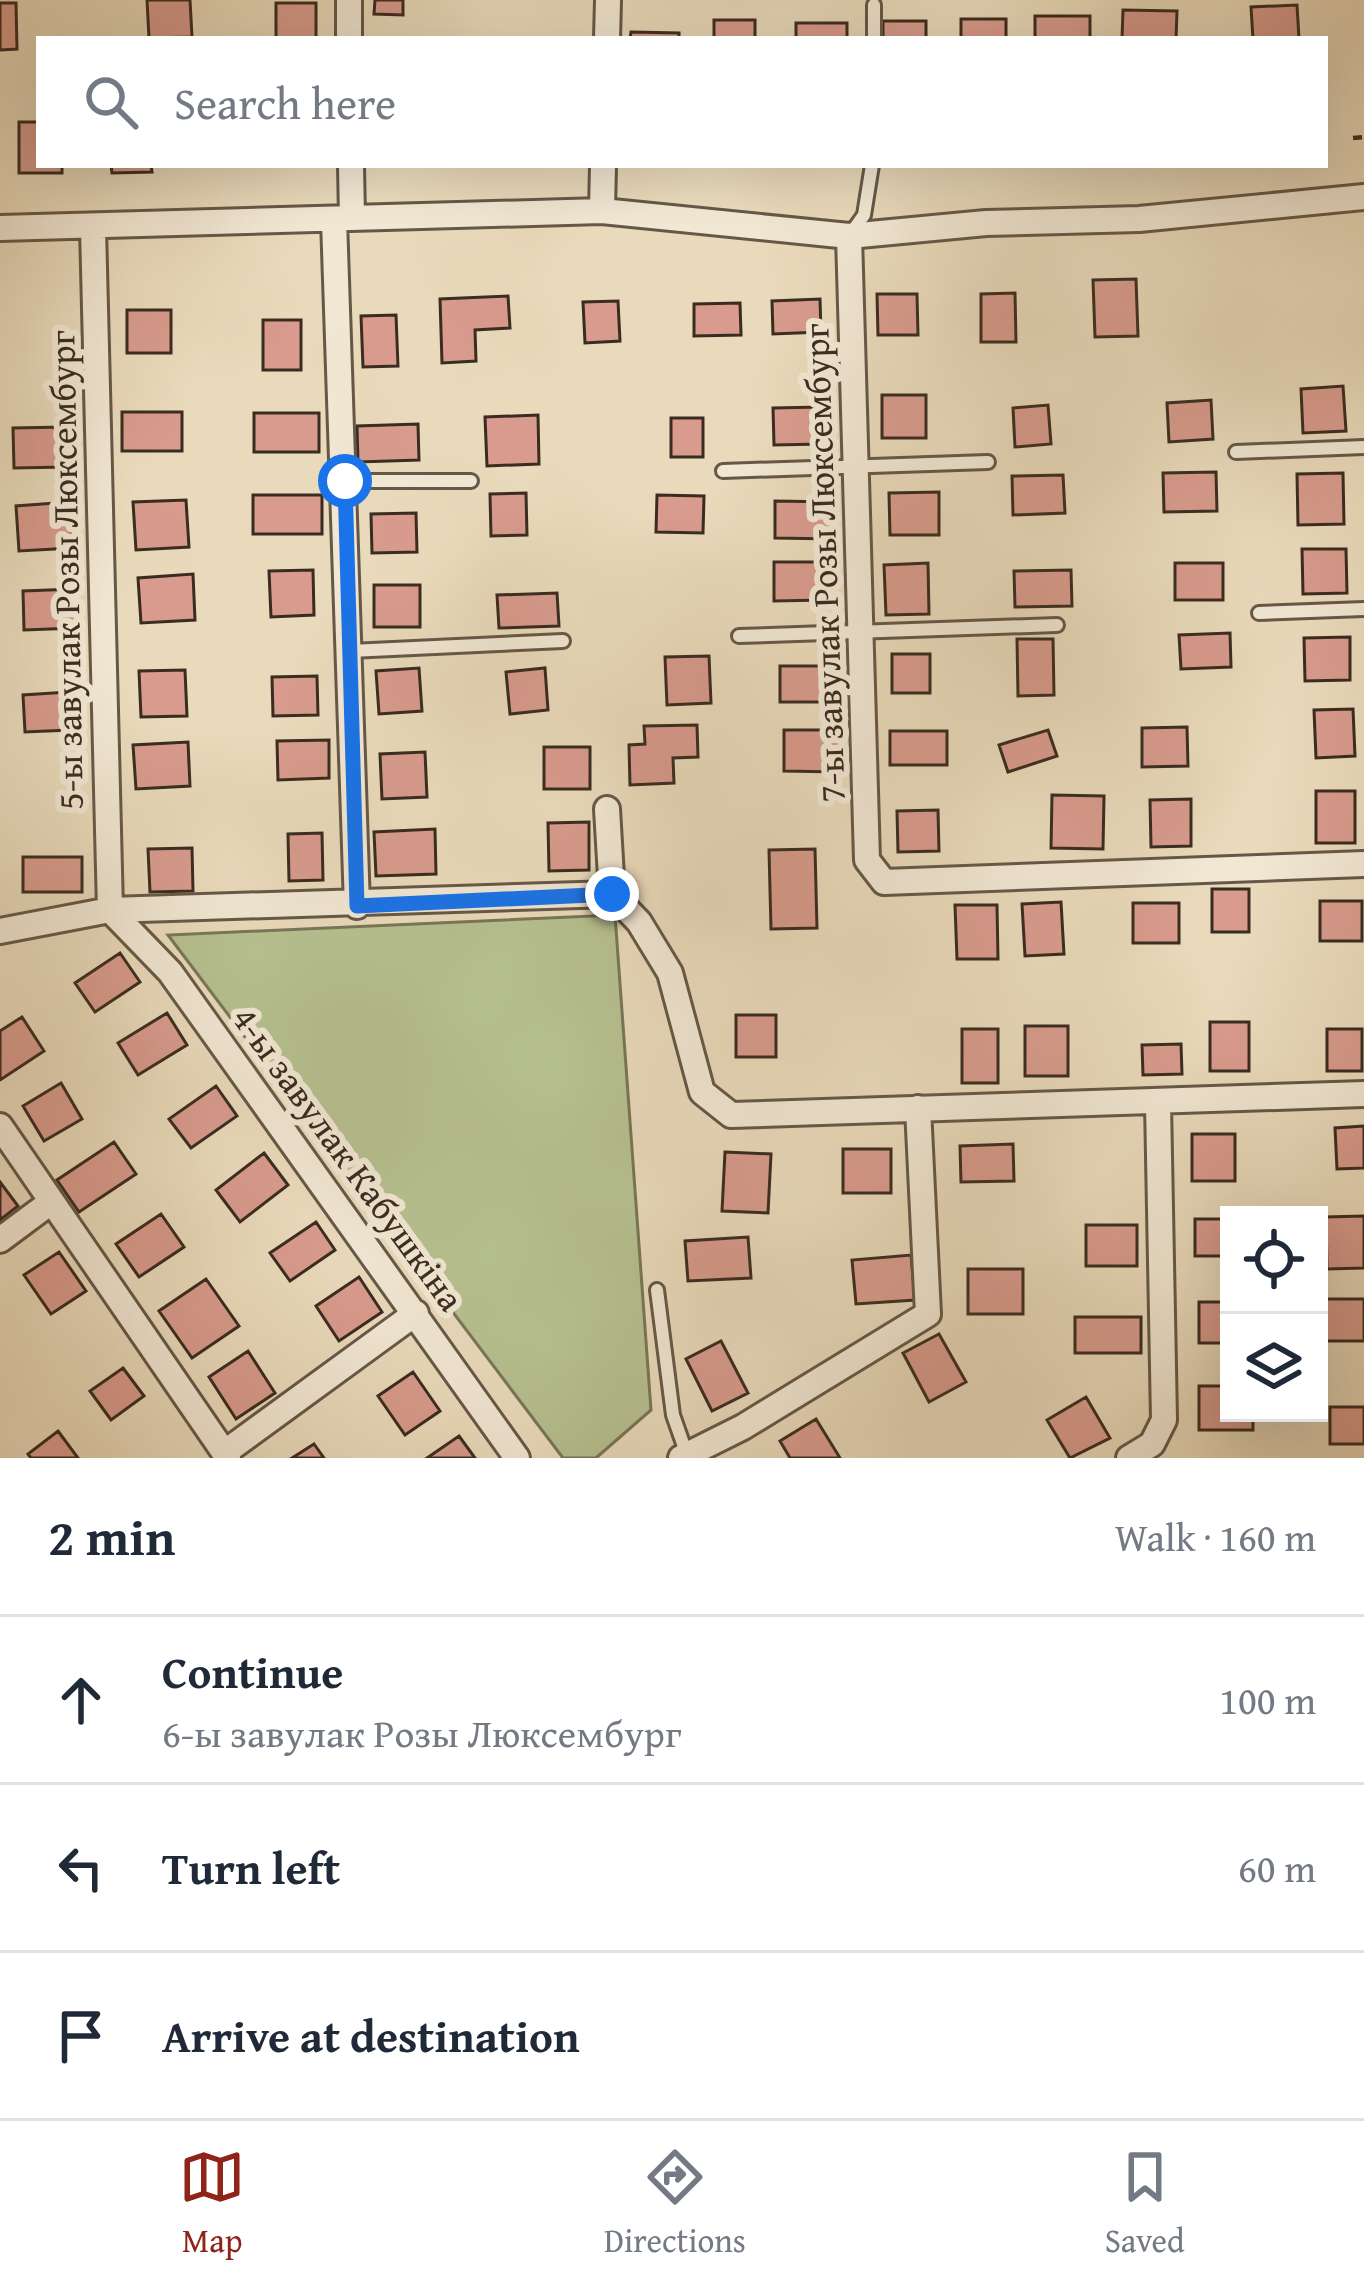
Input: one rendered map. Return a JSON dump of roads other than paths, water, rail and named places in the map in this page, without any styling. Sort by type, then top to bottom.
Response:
[{"type":"street","points":[[349,0],[349,36]]},
{"type":"street","points":[[607,36],[608,0]]},
{"type":"street","points":[[351,168],[343,219],[345,481],[357,906]]},
{"type":"street","points":[[602,211],[603,168]]},
{"type":"street","points":[[0,228],[602,211],[849,236],[986,223],[1138,219],[1364,197]]},
{"type":"street","name":"5-ы завулак Розы Люксембург","points":[[93,228],[110,910]]},
{"type":"street","name":"7-ы завулак Розы Люксембург","points":[[849,236],[864,631],[867,860],[884,882],[1364,864]]},
{"type":"street","points":[[608,809],[612,894],[639,922],[670,974],[702,1092],[731,1115],[1364,1094]]},
{"type":"street","points":[[0,932],[110,910],[357,906],[612,894]]},
{"type":"street","name":"4-ы завулак Кабушкіна","points":[[110,910],[170,972],[517,1458]]},
{"type":"street","points":[[1129,1458],[1152,1444],[1164,1420],[1158,1103]]},
{"type":"street","points":[[684,1456],[928,1314],[918,1108]]},
{"type":"street","points":[[0,1126],[226,1455],[416,1313]]},
{"type":"street","points":[[0,1240],[51,1202]]},
{"type":"lane","points":[[874,5],[874,36]]},
{"type":"lane","points":[[849,236],[864,215],[872,168]]},
{"type":"lane","points":[[1236,452],[1364,447]]},
{"type":"lane","points":[[723,471],[988,461]]},
{"type":"lane","points":[[345,481],[471,481]]},
{"type":"lane","points":[[1259,614],[1364,610]]},
{"type":"lane","points":[[739,636],[1057,625]]},
{"type":"lane","points":[[350,651],[563,640]]},
{"type":"lane","points":[[657,1289],[673,1415],[684,1456]]}]
